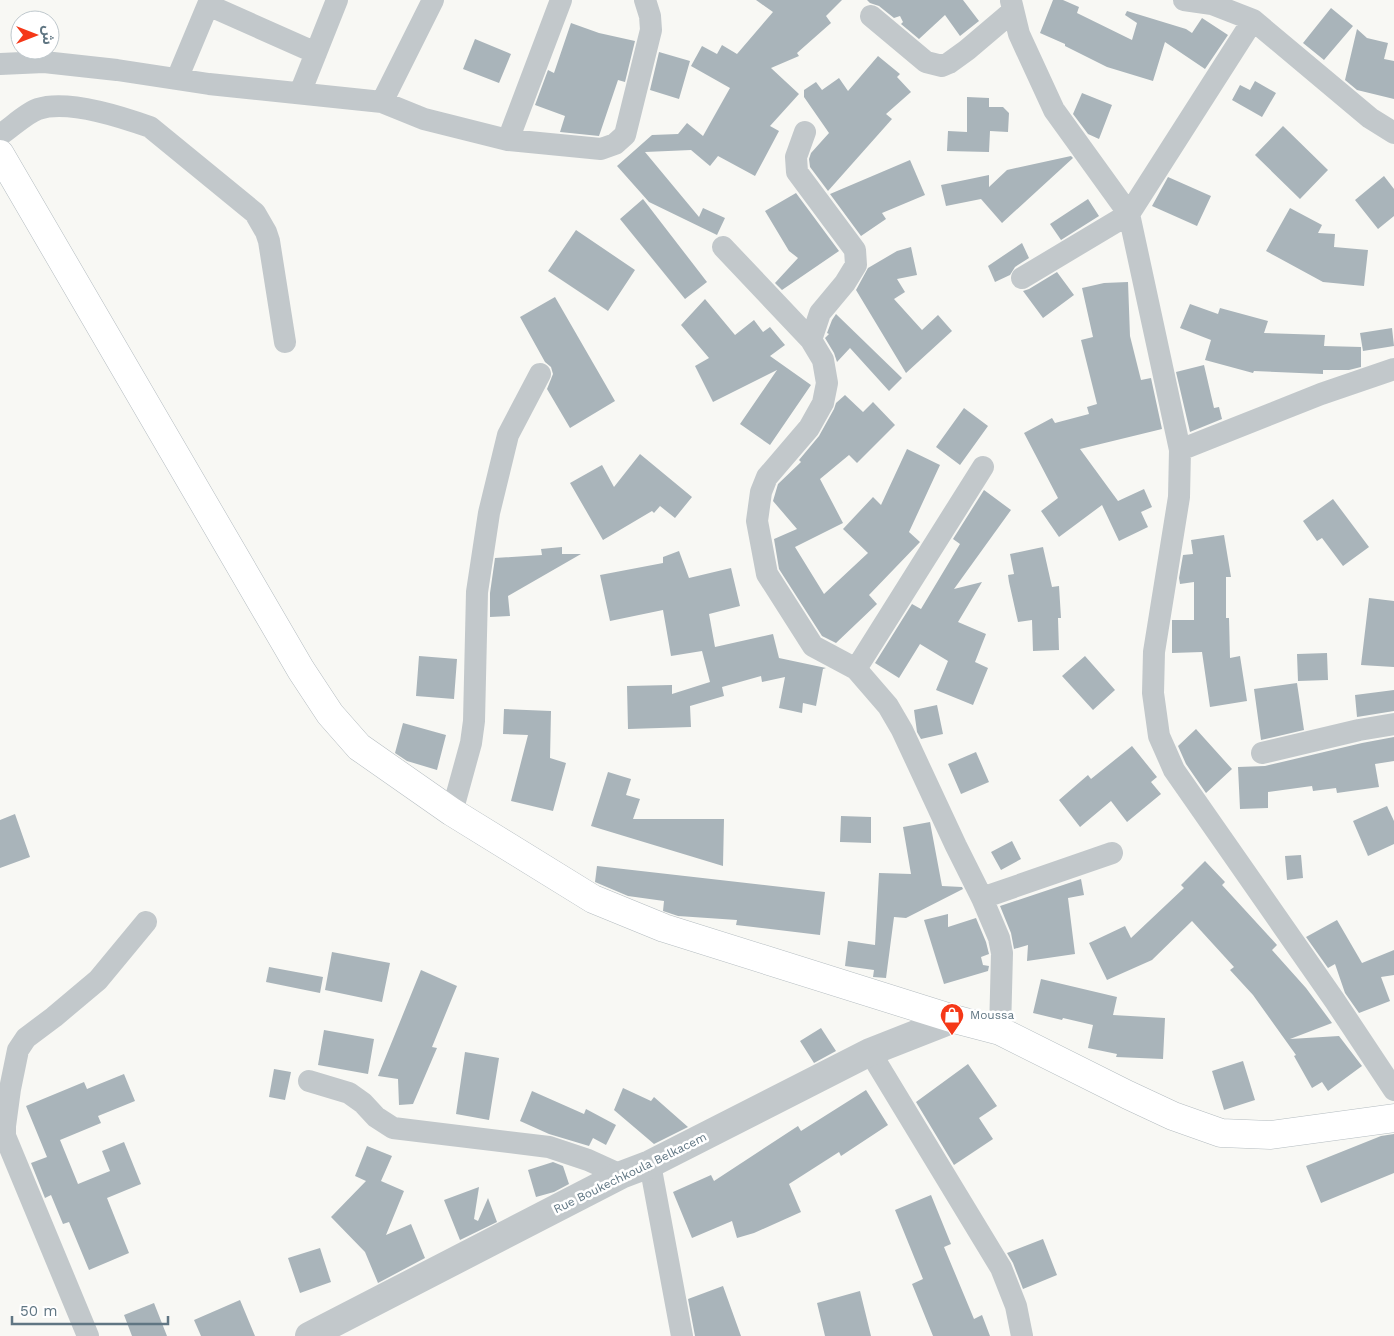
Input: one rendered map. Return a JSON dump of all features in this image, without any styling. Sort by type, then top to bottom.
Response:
[{"type":"main road","points":[[0,154],[301,670],[330,714],[359,747],[452,812],[593,899],[664,928],[954,1019],[1000,1030],[1173,1116],[1221,1133],[1271,1135],[1394,1118]]},
{"type":"street","points":[[300,93],[337,0]]},
{"type":"street","points":[[382,102],[433,0]]},
{"type":"street","points":[[508,140],[561,0]]},
{"type":"street","points":[[0,64],[44,62],[117,70],[227,86],[382,102],[424,119],[508,140],[601,149],[615,144],[625,136],[651,30],[650,16],[645,0]]},
{"type":"street","points":[[1184,0],[1212,2],[1253,20],[1370,118],[1394,133]]},
{"type":"street","points":[[177,79],[209,3],[316,53]]},
{"type":"street","points":[[871,16],[926,62],[942,66],[967,50],[1012,3]]},
{"type":"street","points":[[1012,3],[1019,34],[1054,110],[1128,214],[1180,450],[1179,497],[1154,652],[1153,693],[1159,736],[1174,770],[1335,1001],[1394,1090]]},
{"type":"street","points":[[1022,278],[1128,214],[1253,20]]},
{"type":"street","points":[[0,135],[37,109],[59,105],[129,120],[150,127],[255,213],[266,232],[273,258],[285,342]]},
{"type":"street","points":[[805,132],[796,157],[796,172],[855,250],[856,264],[845,283],[820,313],[811,340]]},
{"type":"street","points":[[723,247],[811,340],[823,360],[827,383],[823,403],[809,428],[767,477],[761,492],[757,521],[767,574],[813,646],[856,669],[888,706],[902,730],[999,938],[1002,954],[1000,1030]]},
{"type":"street","points":[[1180,450],[1321,394],[1394,369]]},
{"type":"street","points":[[452,812],[472,743],[477,592],[489,514],[508,435],[540,374]]},
{"type":"street","points":[[856,669],[983,467]]},
{"type":"street","points":[[1262,753],[1359,730],[1394,724]]},
{"type":"street","points":[[982,898],[1112,852]]},
{"type":"street","points":[[88,1336],[5,1136],[6,1114],[18,1050],[22,1043],[98,980],[146,922]]},
{"type":"street","name":"Rue Boukechkoula Belkacem","points":[[309,1336],[621,1175],[650,1164],[870,1052],[954,1019]]},
{"type":"street","points":[[870,1052],[1001,1268],[1016,1306],[1022,1336]]},
{"type":"street","points":[[309,1081],[349,1093],[363,1103],[376,1117],[393,1128],[549,1147],[588,1160],[621,1175]]},
{"type":"street","points":[[650,1164],[682,1336]]},
{"type":"building","points":[[756,0],[842,0],[826,16],[831,23],[797,53],[799,56],[771,68],[799,94],[770,126],[779,131],[755,176],[718,156],[710,166],[691,150],[645,152],[699,217],[703,208],[725,218],[717,235],[649,202],[617,166],[652,135],[678,134],[687,123],[703,136],[730,88],[691,66],[702,46],[717,54],[722,45],[737,54],[773,12]]},
{"type":"building","points":[[867,0],[963,0],[979,21],[960,36],[945,15],[919,39],[901,24],[903,22],[900,16],[894,18],[879,6]]},
{"type":"building","points":[[1053,0],[1063,0],[1079,7],[1077,13],[1132,40],[1137,23],[1125,15],[1127,11],[1186,29],[1192,33],[1202,18],[1228,35],[1205,69],[1165,42],[1153,81],[1107,67],[1065,46],[1065,44],[1040,33]]},
{"type":"building","points":[[1331,8],[1353,26],[1324,60],[1303,43]]},
{"type":"building","points":[[571,23],[599,33],[635,41],[625,82],[618,80],[599,136],[560,132],[565,116],[535,105],[548,70],[554,73]]},
{"type":"building","points":[[1357,29],[1367,38],[1388,43],[1384,59],[1394,61],[1394,99],[1357,90],[1345,80]]},
{"type":"building","points":[[475,39],[511,54],[499,83],[463,69]]},
{"type":"building","points":[[659,52],[690,61],[679,99],[650,90]]},
{"type":"building","points":[[878,56],[900,74],[897,77],[911,92],[886,114],[892,119],[828,191],[810,167],[809,159],[811,153],[829,133],[804,97],[804,90],[816,82],[822,90],[839,78],[848,91]]},
{"type":"building","points":[[1255,81],[1276,93],[1262,117],[1232,100],[1240,85],[1250,90]]},
{"type":"building","points":[[1082,93],[1112,105],[1099,139],[1088,134],[1073,114]]},
{"type":"building","points":[[967,97],[989,98],[989,107],[1003,107],[1009,113],[1008,132],[990,131],[989,152],[947,151],[948,131],[967,132]]},
{"type":"building","points":[[1283,126],[1328,170],[1300,199],[1255,155]]},
{"type":"building","points":[[1071,156],[1073,158],[1002,223],[981,199],[946,206],[941,185],[989,175],[989,187],[1007,170]]},
{"type":"building","points":[[910,160],[925,195],[882,213],[886,219],[861,236],[830,194]]},
{"type":"building","points":[[1384,176],[1394,189],[1394,216],[1378,229],[1355,200]]},
{"type":"building","points":[[1168,177],[1211,196],[1197,226],[1152,206]]},
{"type":"building","points":[[796,193],[839,251],[782,290],[775,283],[798,258],[789,251],[765,211]]},
{"type":"building","points":[[643,199],[707,282],[685,299],[620,219]]},
{"type":"building","points":[[1088,199],[1099,216],[1061,240],[1050,224]]},
{"type":"building","points":[[1290,208],[1322,225],[1318,233],[1335,234],[1334,247],[1368,250],[1364,286],[1323,282],[1266,251]]},
{"type":"building","points":[[576,230],[635,270],[608,311],[548,271]]},
{"type":"building","points":[[1022,243],[1029,258],[1015,267],[1010,275],[995,282],[988,266]]},
{"type":"building","points":[[911,247],[917,275],[897,279],[905,292],[894,299],[922,330],[938,315],[952,331],[906,373],[856,290],[868,268],[897,251]]},
{"type":"building","points":[[1057,272],[1074,295],[1043,318],[1023,291]]},
{"type":"building","points":[[1128,282],[1130,336],[1141,380],[1151,378],[1162,429],[1080,449],[1118,501],[1144,489],[1152,507],[1141,512],[1148,527],[1119,541],[1102,505],[1059,537],[1041,511],[1058,498],[1024,433],[1052,418],[1055,423],[1089,414],[1087,407],[1097,404],[1081,340],[1093,337],[1082,288],[1104,283]]},
{"type":"building","points":[[555,297],[615,401],[570,428],[547,389],[553,374],[551,367],[545,362],[520,317]]},
{"type":"building","points":[[705,299],[735,335],[754,320],[763,332],[770,327],[785,345],[770,356],[811,385],[770,445],[740,424],[777,370],[713,402],[695,366],[709,358],[681,325]]},
{"type":"building","points":[[1190,304],[1218,314],[1220,308],[1268,321],[1264,333],[1325,335],[1324,346],[1361,347],[1361,367],[1349,370],[1323,370],[1323,374],[1254,371],[1253,373],[1205,360],[1211,340],[1180,328]]},
{"type":"building","points":[[836,314],[902,378],[889,391],[850,348],[837,362],[825,338],[829,334],[827,333]]},
{"type":"building","points":[[1392,328],[1394,346],[1363,351],[1360,333]]},
{"type":"building","points":[[1204,365],[1214,408],[1219,407],[1222,419],[1190,432],[1176,372]]},
{"type":"building","points":[[845,395],[863,412],[873,402],[895,425],[857,463],[849,455],[820,479],[843,523],[795,547],[824,594],[868,553],[843,529],[873,497],[881,505],[907,449],[940,465],[909,532],[920,542],[869,595],[877,604],[836,643],[822,636],[779,569],[774,539],[797,529],[773,501],[778,484],[801,462],[799,460],[819,436],[836,403]]},
{"type":"building","points":[[964,408],[988,426],[960,465],[936,447]]},
{"type":"building","points":[[640,454],[692,497],[675,518],[660,506],[654,513],[652,511],[603,540],[570,483],[602,465],[614,487]]},
{"type":"building","points":[[984,490],[1011,510],[954,589],[982,582],[958,622],[986,634],[975,662],[988,668],[973,705],[936,690],[948,661],[920,644],[899,678],[875,663],[912,604],[921,609],[960,544],[953,539]]},
{"type":"building","points":[[1333,499],[1369,547],[1343,566],[1322,538],[1317,541],[1303,521]]},
{"type":"building","points":[[1224,535],[1231,577],[1226,577],[1226,618],[1229,618],[1230,658],[1240,656],[1247,701],[1210,707],[1202,652],[1172,653],[1172,620],[1194,620],[1194,582],[1180,584],[1179,578],[1183,555],[1193,554],[1191,540]]},
{"type":"building","points":[[562,547],[562,554],[581,554],[508,596],[510,616],[490,617],[490,593],[495,558],[542,555],[541,549]]},
{"type":"building","points":[[1043,547],[1052,587],[1059,586],[1061,618],[1058,618],[1059,650],[1033,651],[1032,620],[1018,622],[1008,575],[1014,574],[1010,554]]},
{"type":"building","points":[[679,551],[689,578],[731,568],[740,606],[709,614],[715,647],[773,634],[779,658],[826,668],[823,669],[816,706],[803,703],[802,713],[779,708],[785,677],[762,682],[761,676],[722,687],[724,696],[690,706],[691,727],[628,729],[627,686],[672,685],[672,694],[710,682],[702,651],[671,656],[663,610],[610,621],[600,575],[663,563],[663,557]]},
{"type":"building","points":[[1369,598],[1394,601],[1394,667],[1361,665]]},
{"type":"building","points":[[1327,653],[1328,680],[1298,681],[1297,654]]},
{"type":"building","points":[[419,656],[457,659],[454,699],[416,696]]},
{"type":"building","points":[[1085,656],[1115,690],[1093,710],[1062,676]]},
{"type":"building","points":[[1297,683],[1304,730],[1261,740],[1254,689]]},
{"type":"building","points":[[1394,690],[1394,711],[1357,717],[1355,695]]},
{"type":"building","points":[[937,705],[943,734],[921,739],[917,732],[914,710]]},
{"type":"building","points":[[504,709],[551,711],[550,758],[566,763],[553,811],[511,801],[528,735],[503,734]]},
{"type":"building","points":[[403,723],[446,735],[437,770],[407,761],[395,753]]},
{"type":"building","points":[[1196,729],[1232,769],[1206,793],[1186,764],[1178,746]]},
{"type":"building","points":[[1394,737],[1394,761],[1375,764],[1379,787],[1337,793],[1336,788],[1313,791],[1312,786],[1268,792],[1268,808],[1240,809],[1238,767],[1265,766]]},
{"type":"building","points":[[1132,746],[1157,777],[1151,782],[1161,794],[1127,822],[1111,801],[1080,827],[1059,800],[1088,775],[1091,779]]},
{"type":"building","points":[[976,752],[989,782],[961,794],[948,764]]},
{"type":"building","points":[[608,772],[631,779],[626,795],[640,799],[633,819],[724,819],[723,866],[591,826]]},
{"type":"building","points":[[1387,806],[1394,821],[1394,844],[1368,856],[1353,821]]},
{"type":"building","points":[[15,814],[30,857],[0,868],[0,820]]},
{"type":"building","points":[[841,816],[871,817],[871,843],[840,842]]},
{"type":"building","points":[[930,822],[942,886],[962,887],[963,889],[906,918],[894,917],[886,978],[873,977],[874,970],[845,966],[848,941],[875,945],[879,873],[911,874],[903,827]]},
{"type":"building","points":[[1012,841],[1021,859],[1001,870],[991,852]]},
{"type":"building","points":[[1301,855],[1303,878],[1287,880],[1285,856]]},
{"type":"building","points":[[1205,861],[1225,882],[1222,885],[1277,945],[1272,950],[1306,988],[1332,1023],[1290,1039],[1339,1036],[1362,1066],[1328,1091],[1322,1082],[1312,1088],[1294,1056],[1296,1055],[1253,995],[1230,970],[1234,967],[1192,921],[1152,960],[1107,980],[1089,943],[1125,926],[1131,938],[1184,888],[1181,885]]},
{"type":"building","points":[[597,866],[825,892],[820,935],[736,925],[737,920],[678,916],[663,911],[664,901],[628,896],[595,882]]},
{"type":"building","points":[[1081,879],[1084,895],[1068,898],[1075,954],[1027,961],[1028,945],[1014,949],[1011,933],[1000,906]]},
{"type":"building","points":[[948,914],[948,927],[976,918],[989,954],[981,957],[983,965],[989,966],[988,971],[944,984],[924,920]]},
{"type":"building","points":[[1337,920],[1362,963],[1394,950],[1394,975],[1381,977],[1390,1001],[1359,1013],[1345,993],[1335,964],[1328,968],[1306,937]]},
{"type":"building","points":[[332,952],[390,963],[382,1002],[325,990]]},
{"type":"building","points":[[269,967],[323,977],[320,993],[266,982]]},
{"type":"building","points":[[421,970],[457,986],[432,1047],[437,1048],[413,1104],[399,1105],[398,1079],[378,1076]]},
{"type":"building","points":[[1041,979],[1117,997],[1113,1015],[1165,1018],[1163,1059],[1116,1057],[1117,1054],[1088,1048],[1093,1025],[1033,1013]]},
{"type":"building","points":[[821,1028],[836,1051],[814,1063],[800,1041]]},
{"type":"building","points":[[324,1030],[374,1039],[368,1074],[318,1065]]},
{"type":"building","points":[[465,1052],[499,1058],[489,1120],[456,1114]]},
{"type":"building","points":[[1243,1061],[1255,1100],[1224,1110],[1212,1071]]},
{"type":"building","points":[[968,1064],[997,1106],[979,1118],[993,1139],[954,1165],[916,1102]]},
{"type":"building","points":[[274,1069],[291,1072],[285,1100],[269,1097]]},
{"type":"building","points":[[124,1074],[135,1101],[98,1116],[101,1123],[60,1140],[78,1184],[110,1171],[102,1151],[124,1142],[141,1184],[107,1198],[129,1253],[89,1270],[69,1222],[63,1224],[51,1195],[45,1198],[31,1163],[47,1157],[26,1106],[84,1082],[87,1089]]},
{"type":"building","points":[[623,1088],[651,1101],[654,1097],[688,1127],[654,1144],[614,1110]]},
{"type":"building","points":[[866,1090],[888,1125],[841,1156],[839,1152],[789,1184],[801,1212],[754,1233],[737,1238],[732,1221],[692,1238],[673,1192],[711,1175],[714,1181],[798,1126],[801,1131]]},
{"type":"building","points":[[532,1091],[584,1114],[586,1109],[616,1125],[606,1145],[593,1138],[589,1146],[549,1134],[520,1121]]},
{"type":"building","points":[[1394,1134],[1394,1173],[1321,1203],[1306,1166],[1381,1136]]},
{"type":"building","points":[[367,1146],[392,1156],[381,1181],[404,1191],[386,1235],[411,1224],[425,1258],[378,1283],[365,1252],[331,1217],[366,1181],[355,1176]]},
{"type":"building","points":[[553,1162],[563,1166],[569,1184],[554,1192],[536,1197],[528,1170]]},
{"type":"building","points":[[479,1187],[474,1219],[478,1221],[488,1198],[497,1222],[460,1240],[444,1200]]},
{"type":"building","points":[[931,1195],[951,1244],[944,1247],[974,1319],[982,1315],[990,1336],[933,1336],[912,1284],[923,1279],[895,1210]]},
{"type":"building","points":[[1043,1239],[1057,1275],[1023,1289],[1007,1253]]},
{"type":"building","points":[[320,1248],[331,1282],[300,1293],[288,1258]]},
{"type":"building","points":[[723,1286],[741,1336],[695,1336],[688,1299]]},
{"type":"building","points":[[860,1291],[871,1336],[825,1336],[817,1303]]},
{"type":"building","points":[[240,1300],[255,1336],[201,1336],[194,1320]]},
{"type":"building","points":[[154,1303],[167,1336],[132,1336],[124,1315]]},
{"type":"place","name":"Moussa","points":[[952,1036]]}]
